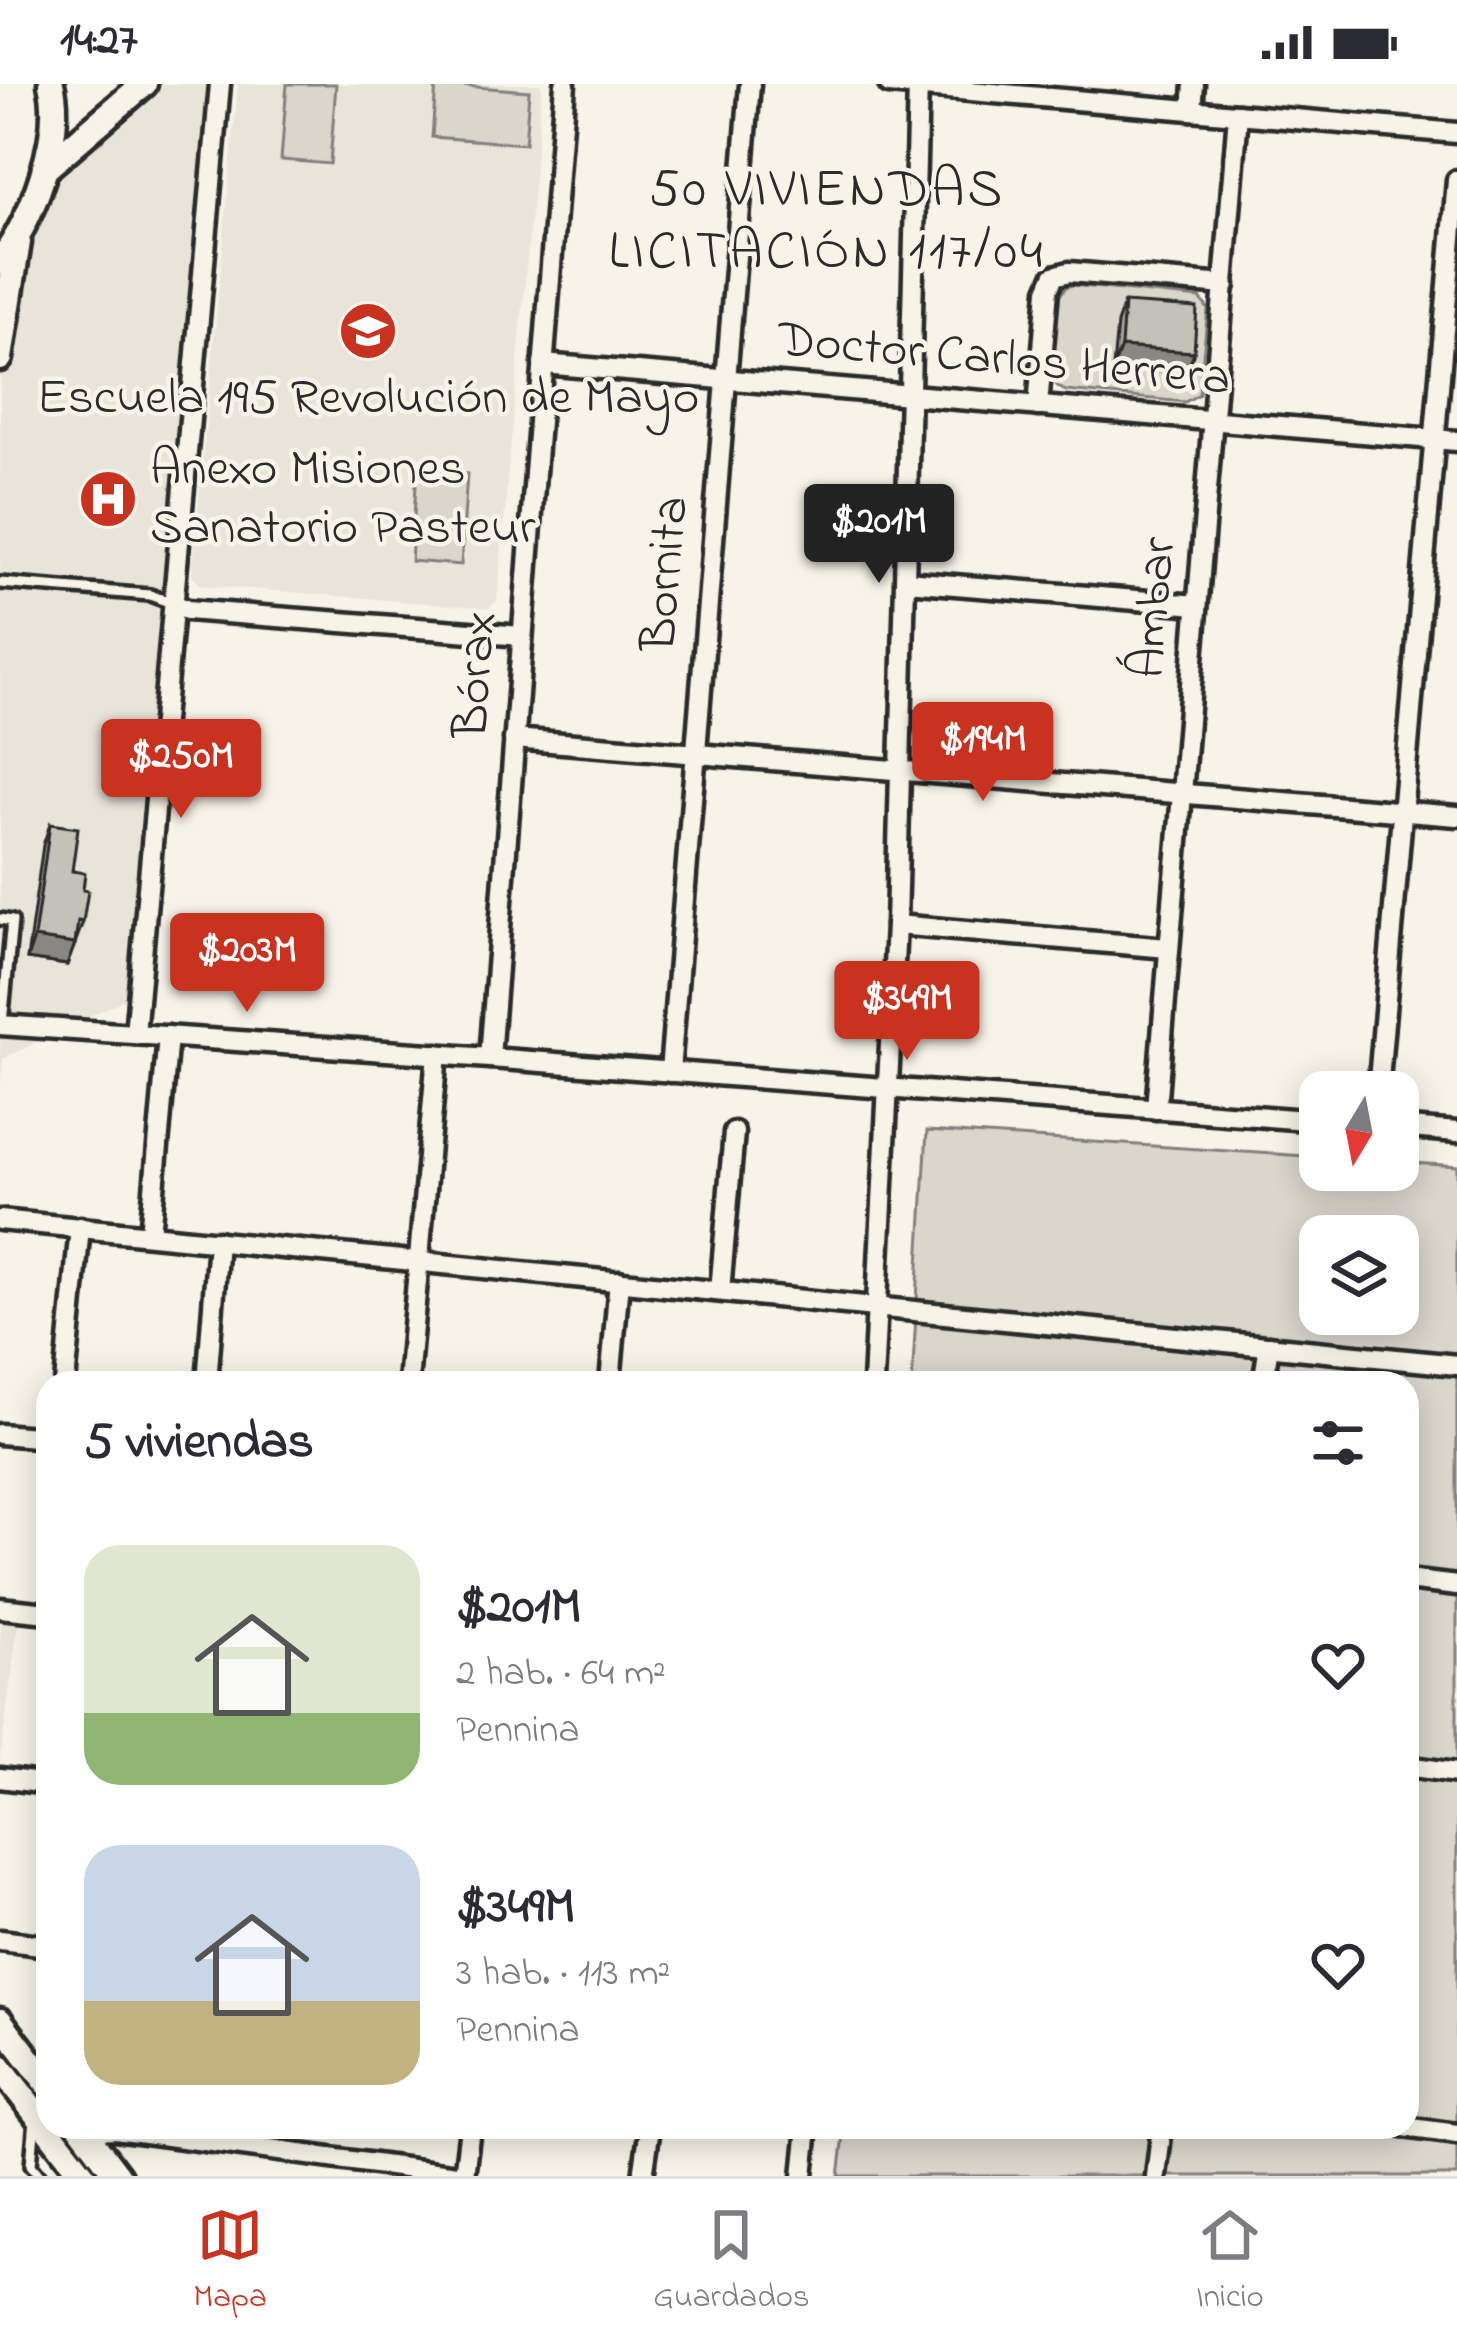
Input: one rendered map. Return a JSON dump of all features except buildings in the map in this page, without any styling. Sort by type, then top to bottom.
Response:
[{"type":"main road","points":[[0,262],[45,169],[54,119],[50,84]]},
{"type":"main road","points":[[45,169],[144,84]]},
{"type":"main road","points":[[0,358],[20,228]]},
{"type":"main road","points":[[0,2021],[36,2068]]},
{"type":"main road","points":[[0,2067],[36,2114]]},
{"type":"main road","points":[[55,2139],[84,2176]]},
{"type":"main road","points":[[90,2139],[118,2176]]},
{"type":"street","points":[[135,1034],[220,84]]},
{"type":"street","name":"Bórax","points":[[490,1058],[565,84]]},
{"type":"street","name":"Bornita","points":[[670,1072],[750,84]]},
{"type":"street","points":[[889,84],[1457,133]]},
{"type":"street","points":[[1192,110],[1194,84]]},
{"type":"street","points":[[874,1371],[896,926],[918,85]]},
{"type":"street","name":"Ámbar","points":[[1156,1109],[1238,114]]},
{"type":"street","points":[[1380,1071],[1457,180]]},
{"type":"street","points":[[1038,406],[1048,290],[1054,276],[1069,272],[1225,285]]},
{"type":"street","name":"Doctor Carlos Herrera","points":[[543,364],[1457,441]]},
{"type":"street","points":[[906,580],[1197,605]]},
{"type":"street","points":[[173,604],[187,610],[522,635]]},
{"type":"street","points":[[514,739],[1457,816]]},
{"type":"street","points":[[896,926],[1168,948]]},
{"type":"street","points":[[1,1025],[1299,1119]]},
{"type":"street","points":[[150,1234],[168,1036]]},
{"type":"street","points":[[409,1371],[437,1054]]},
{"type":"street","points":[[1419,1129],[1457,1132]]},
{"type":"street","points":[[720,1291],[734,1132]]},
{"type":"street","points":[[0,1220],[1457,1365]]},
{"type":"street","points":[[66,1371],[80,1227]]},
{"type":"street","points":[[208,1371],[218,1241]]},
{"type":"street","points":[[611,1371],[619,1281]]},
{"type":"street","points":[[1265,1371],[1268,1346]]},
{"type":"street","points":[[0,1434],[36,1437]]},
{"type":"street","points":[[1419,1581],[1457,1586]]},
{"type":"street","points":[[0,1608],[36,1612]]},
{"type":"street","points":[[1419,1768],[1457,1773]]},
{"type":"street","points":[[0,1778],[36,1782]]},
{"type":"street","points":[[0,1940],[36,1944]]},
{"type":"street","points":[[1419,2129],[1457,2134]]},
{"type":"street","points":[[190,2139],[464,2176],[469,2139]]},
{"type":"street","points":[[643,2176],[648,2139]]},
{"type":"street","points":[[803,2176],[807,2139]]},
{"type":"street","points":[[1156,2176],[1161,2139]]},
{"type":"lane","points":[[0,583],[150,595],[173,604]]},
{"type":"lane","points":[[0,920],[12,921],[1,1025]]},
{"type":"lane","points":[[36,2114],[31,2165],[40,2176]]},
{"type":"shaded area","points":[[164,84],[209,84],[128,997],[3,1059],[0,1087],[0,288],[23,274],[44,201],[85,146]]},
{"type":"shaded area","name":"Escuela 195 Revolución de Mayo","points":[[238,84],[540,84],[542,88],[497,601],[489,608],[200,585],[192,575]]},
{"type":"shaded area","points":[[287,84],[336,84],[330,164],[281,160]]},
{"type":"shaded area","points":[[436,84],[529,91],[525,144],[432,137]]},
{"type":"shaded area","points":[[1072,285],[1200,298],[1208,309],[1199,394],[1185,402],[1066,391],[1058,386],[1052,372],[1058,298]]},
{"type":"shaded area","points":[[417,470],[467,474],[461,565],[411,561]]},
{"type":"shaded area","points":[[927,1131],[1299,1156],[1299,1191],[1419,1191],[1419,1163],[1457,1166],[1457,2176],[839,2176],[844,2139],[1419,2139],[1419,1371],[913,1371]]},
{"type":"shaded area","points":[[0,1613],[19,1619],[0,1761]]},
{"type":"place","name":"Escuela 195 Revolución de Mayo","points":[[368,331]]},
{"type":"place","name":"Anexo Misiones Sanatorio Pasteur","points":[[108,499]]},
{"type":"district","name":"50 VIVIENDAS LICITACIÓN 117/04","points":[[827,223]]}]
